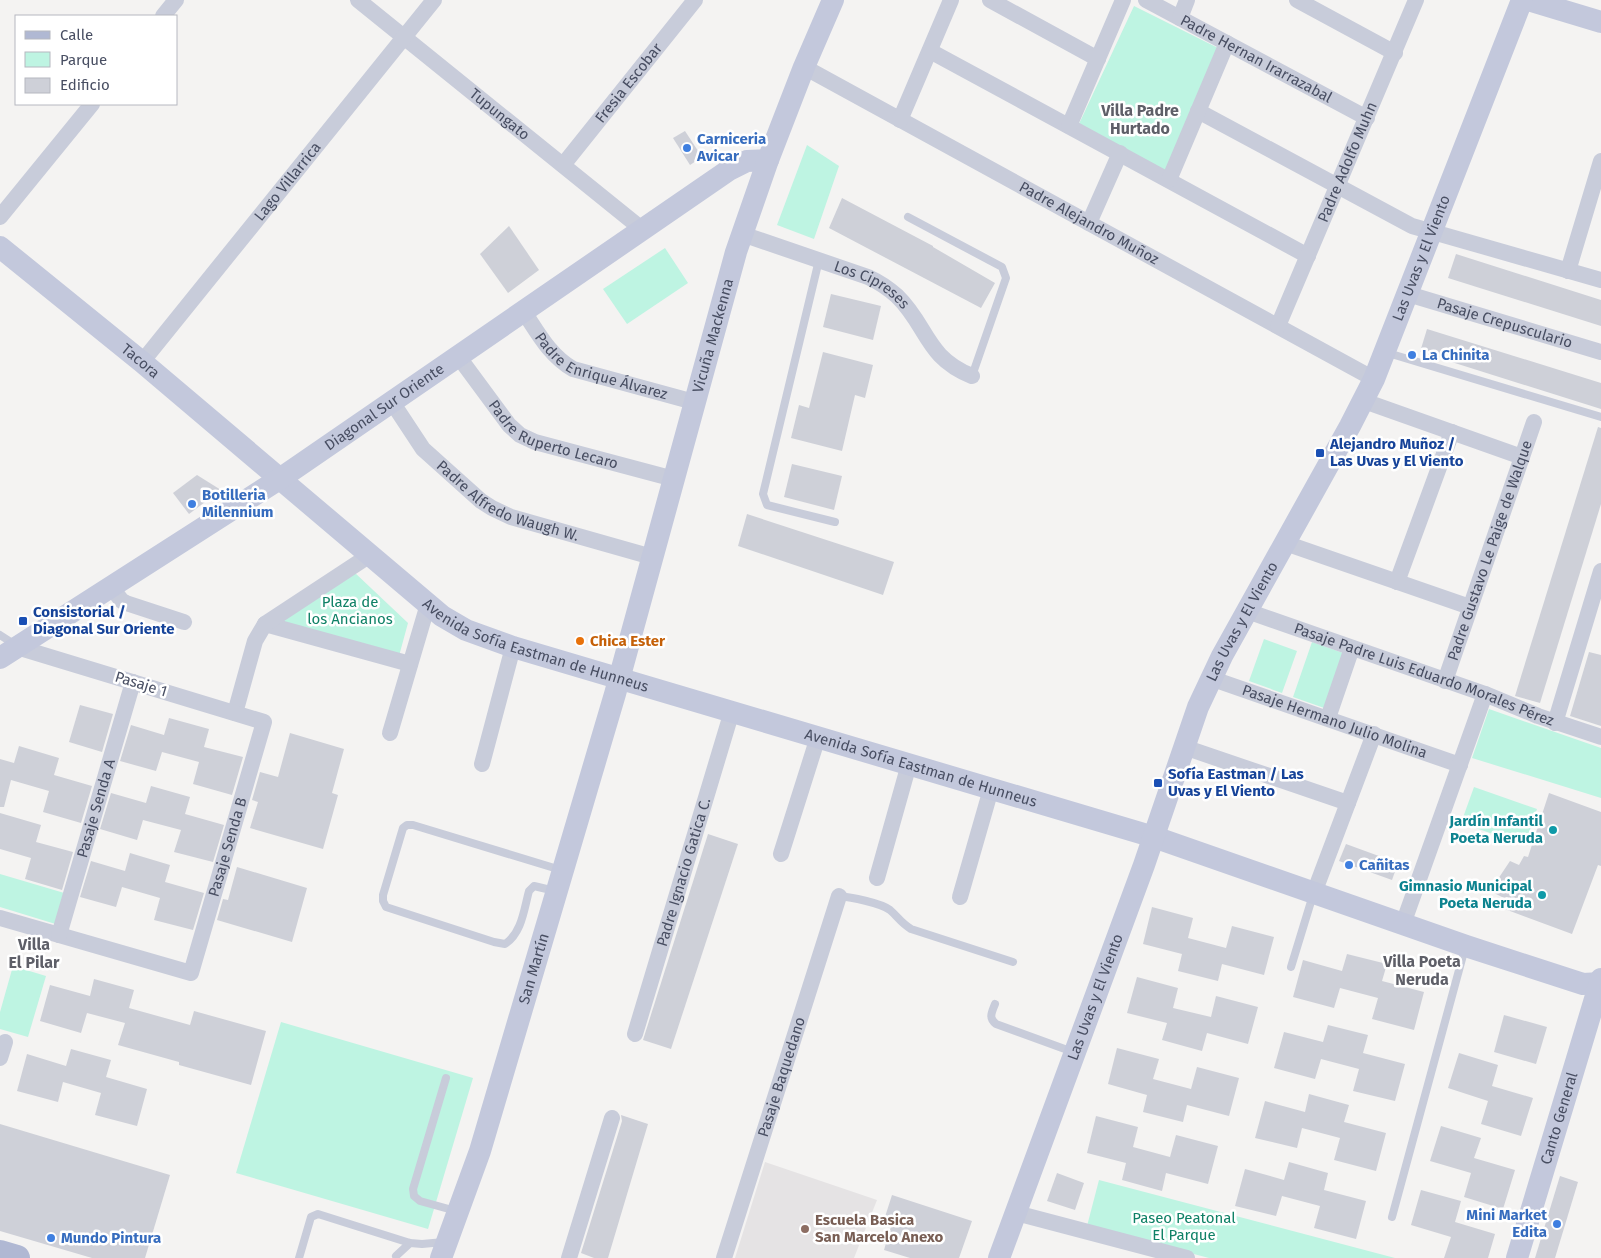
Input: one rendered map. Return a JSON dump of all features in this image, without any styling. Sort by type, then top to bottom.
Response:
[{"type":"main road","points":[[0,1253],[17,1258]]},
{"type":"street","points":[[164,15],[176,0]]},
{"type":"street","name":"Tupungato","points":[[358,0],[642,230]]},
{"type":"street","name":"Lago Villarrica","points":[[142,362],[434,0]]},
{"type":"street","name":"Fresia Escobar","points":[[563,166],[696,0]]},
{"type":"street","name":"Vicuña Mackenna","points":[[620,678],[726,285],[742,234],[804,67],[833,0]]},
{"type":"street","points":[[900,120],[951,0]]},
{"type":"street","points":[[990,0],[1098,59]]},
{"type":"street","points":[[1069,126],[1123,0]]},
{"type":"street","name":"Padre Hernan Irarrazabal","points":[[1146,0],[1367,118]]},
{"type":"street","points":[[1180,18],[1187,0]]},
{"type":"street","points":[[1297,0],[1394,53]]},
{"type":"street","name":"Padre Adolfo Muhn","points":[[1278,326],[1416,0]]},
{"type":"street","name":"Las Uvas y El Viento","points":[[999,1258],[1154,837],[1198,707],[1210,678],[1364,401],[1433,231],[1522,0]]},
{"type":"street","points":[[1528,0],[1601,22]]},
{"type":"street","points":[[1169,180],[1227,43]]},
{"type":"street","points":[[930,50],[1308,256]]},
{"type":"street","name":"Padre Alejandro Muñoz","points":[[804,67],[1374,378]]},
{"type":"street","points":[[0,217],[91,105]]},
{"type":"street","points":[[1198,111],[1412,226],[1601,280]]},
{"type":"street","points":[[1089,223],[1120,154]]},
{"type":"street","name":"Diagonal Sur Oriente","points":[[6,647],[111,587],[281,478],[738,165],[757,160],[768,160]]},
{"type":"street","points":[[1568,270],[1601,161]]},
{"type":"street","name":"Los Cipreses","points":[[742,234],[868,277],[889,289],[906,306],[940,356],[954,367],[972,376]]},
{"type":"street","name":"Tacora","points":[[0,246],[281,478]]},
{"type":"street","name":"Pasaje Crepusculario","points":[[1408,294],[1601,352]]},
{"type":"street","name":"Padre Enrique Álvarez","points":[[524,312],[551,352],[573,369],[694,402]]},
{"type":"street","name":"Padre Ruperto Lecaro","points":[[458,356],[509,425],[520,436],[535,442],[674,479]]},
{"type":"street","points":[[1364,401],[1522,457]]},
{"type":"street","name":"Padre Alfredo Waugh W.","points":[[392,402],[422,449],[476,497],[492,508],[511,517],[652,557]]},
{"type":"street","name":"Padre Gustavo Le Paige de Walque","points":[[1445,681],[1534,422]]},
{"type":"street","points":[[1397,582],[1452,432]]},
{"type":"street","name":"Avenida Sofía Eastman de Hunneus","points":[[281,478],[442,616],[466,630],[513,647],[1154,837],[1466,946],[1583,984],[1601,982]]},
{"type":"street","points":[[1285,543],[1470,607]]},
{"type":"street","points":[[234,713],[255,641],[265,624],[370,555]]},
{"type":"street","points":[[1555,722],[1593,624],[1601,570]]},
{"type":"street","points":[[111,587],[126,604],[184,622]]},
{"type":"street","points":[[390,734],[428,604]]},
{"type":"street","name":"Pasaje Padre Luis Eduardo Morales Pérez","points":[[1247,611],[1485,694],[1555,722],[1601,737]]},
{"type":"street","points":[[265,624],[410,664]]},
{"type":"street","name":"Pasaje 1","points":[[6,647],[133,682],[264,722]]},
{"type":"street","points":[[482,764],[513,647]]},
{"type":"street","points":[[1328,718],[1352,648]]},
{"type":"street","name":"San Martín","points":[[444,1250],[480,1151],[620,678]]},
{"type":"street","name":"Pasaje Hermano Julio Molina","points":[[1210,678],[1460,765]]},
{"type":"street","name":"Pasaje Senda A","points":[[59,935],[133,682]]},
{"type":"street","points":[[1403,924],[1485,694]]},
{"type":"street","name":"Padre Ignacio Gatica C.","points":[[635,1034],[732,711]]},
{"type":"street","name":"Pasaje Senda B","points":[[59,935],[191,974],[264,722]]},
{"type":"street","points":[[1314,893],[1374,734]]},
{"type":"street","points":[[782,854],[818,737]]},
{"type":"street","points":[[1184,748],[1348,803]]},
{"type":"street","points":[[877,878],[909,764]]},
{"type":"street","points":[[960,897],[991,789]]},
{"type":"street","name":"Pasaje Baquedano","points":[[724,1258],[838,896]]},
{"type":"street","points":[[0,918],[59,935]]},
{"type":"street","name":"Canto General","points":[[1518,1258],[1601,982]]},
{"type":"street","points":[[569,1258],[612,1118]]},
{"type":"street","points":[[1016,1213],[1188,1258]]},
{"type":"lane","points":[[908,217],[1002,267],[1006,278],[972,376]]},
{"type":"lane","points":[[819,260],[762,494],[767,505],[835,522]]},
{"type":"lane","points":[[1385,352],[1601,418]]},
{"type":"lane","points":[[407,825],[414,825],[560,881],[534,886],[529,891],[517,932],[505,944],[386,907],[383,901],[383,895],[403,828],[407,825]]},
{"type":"lane","points":[[1291,967],[1314,893]]},
{"type":"lane","points":[[838,896],[852,897],[888,908],[901,922],[911,929],[1013,962]]},
{"type":"lane","points":[[1392,1217],[1466,946]]},
{"type":"lane","points":[[996,1004],[990,1017],[996,1024],[1074,1053]]},
{"type":"lane","points":[[446,1078],[413,1189],[414,1196],[420,1200],[458,1211]]},
{"type":"lane","points":[[299,1258],[311,1217],[318,1214],[410,1243],[430,1244],[444,1250]]},
{"type":"lane","points":[[396,1256],[410,1243]]},
{"type":"shaded area","name":"Escuela Basica San Marcelo Anexo","points":[[765,1162],[877,1200],[854,1258],[735,1258]]},
{"type":"green space","points":[[1134,6],[1218,48],[1167,172],[1078,126]]},
{"type":"green space","points":[[807,145],[839,166],[814,239],[777,225]]},
{"type":"green space","points":[[665,248],[688,283],[627,324],[603,289]]},
{"type":"green space","name":"Plaza de los Ancianos","points":[[354,572],[408,623],[399,656],[277,623]]},
{"type":"green space","points":[[1264,639],[1297,651],[1282,693],[1249,681]]},
{"type":"green space","points":[[1312,642],[1346,654],[1327,709],[1293,697]]},
{"type":"green space","points":[[1489,709],[1601,748],[1601,798],[1472,758]]},
{"type":"green space","points":[[1474,787],[1537,809],[1525,845],[1461,823]]},
{"type":"green space","points":[[0,874],[71,895],[62,926],[0,907]]},
{"type":"green space","points":[[13,966],[46,976],[28,1037],[0,1029],[0,1012]]},
{"type":"green space","points":[[281,1022],[473,1078],[428,1229],[236,1173]]},
{"type":"green space","name":"Paseo Peatonal El Parque","points":[[1099,1180],[1395,1258],[1209,1258],[1087,1226]]},
{"type":"building","name":"Carniceria Avicar","points":[[685,131],[702,157],[690,165],[673,138]]},
{"type":"building","points":[[842,198],[933,246],[995,283],[981,308],[829,228]]},
{"type":"building","points":[[509,226],[539,270],[508,293],[480,254]]},
{"type":"building","points":[[1456,254],[1601,300],[1601,326],[1448,278]]},
{"type":"building","points":[[831,294],[881,306],[873,340],[823,327]]},
{"type":"building","points":[[1427,329],[1601,383],[1601,409],[1420,352]]},
{"type":"building","points":[[823,352],[873,365],[865,398],[855,395],[842,451],[791,438],[799,405],[809,408]]},
{"type":"building","points":[[1598,427],[1601,428],[1601,504],[1540,703],[1515,696]]},
{"type":"building","points":[[792,464],[842,476],[834,510],[784,497]]},
{"type":"building","name":"Botilleria Milennium","points":[[197,475],[221,490],[189,514],[173,493]]},
{"type":"building","points":[[747,514],[894,562],[883,595],[738,546]]},
{"type":"building","points":[[1589,652],[1601,655],[1601,726],[1570,716]]},
{"type":"building","points":[[80,705],[113,714],[102,752],[69,742]]},
{"type":"building","points":[[169,718],[209,729],[204,747],[243,757],[232,795],[193,784],[199,762],[162,752],[156,771],[120,761],[131,725],[164,735]]},
{"type":"building","points":[[290,733],[344,749],[332,793],[338,795],[323,849],[250,828],[258,802],[252,800],[260,772],[278,777]]},
{"type":"building","points":[[19,746],[59,758],[54,775],[92,786],[81,823],[43,812],[49,791],[11,780],[4,807],[0,807],[0,759],[14,763]]},
{"type":"building","points":[[151,786],[190,797],[185,814],[224,825],[213,862],[174,852],[181,830],[143,820],[137,840],[100,829],[111,793],[146,803]]},
{"type":"building","points":[[1549,793],[1601,812],[1601,866],[1598,865],[1572,934],[1502,908],[1506,899],[1490,891],[1510,861],[1519,865],[1524,856],[1528,857]]},
{"type":"building","points":[[0,813],[41,825],[36,842],[73,852],[62,890],[25,879],[31,858],[0,849]]},
{"type":"building","points":[[708,834],[738,844],[671,1049],[643,1040]]},
{"type":"building","points":[[1346,844],[1398,863],[1392,880],[1339,861]]},
{"type":"building","points":[[130,853],[170,865],[165,882],[204,893],[193,930],[154,920],[160,898],[122,887],[116,907],[80,897],[91,861],[125,871]]},
{"type":"building","points":[[237,867],[307,888],[292,942],[217,920],[223,899],[228,900]]},
{"type":"building","points":[[1152,907],[1193,918],[1188,938],[1226,948],[1232,926],[1274,937],[1264,975],[1222,964],[1218,981],[1178,971],[1182,954],[1143,944]]},
{"type":"building","points":[[1347,954],[1387,964],[1382,981],[1424,992],[1414,1030],[1372,1019],[1378,998],[1340,988],[1334,1008],[1293,997],[1303,960],[1342,971]]},
{"type":"building","points":[[1137,977],[1178,988],[1173,1008],[1211,1017],[1216,996],[1258,1007],[1248,1044],[1207,1033],[1202,1051],[1162,1040],[1167,1023],[1127,1013]]},
{"type":"building","points":[[94,979],[134,990],[129,1008],[190,1025],[194,1011],[266,1031],[251,1085],[179,1065],[179,1062],[118,1045],[125,1023],[87,1013],[81,1033],[40,1021],[50,985],[90,996]]},
{"type":"building","points":[[1504,1015],[1547,1027],[1536,1064],[1494,1052]]},
{"type":"building","points":[[1328,1025],[1368,1035],[1363,1053],[1405,1064],[1395,1101],[1353,1091],[1359,1069],[1321,1059],[1315,1079],[1274,1068],[1284,1032],[1323,1042]]},
{"type":"building","points":[[1117,1048],[1159,1059],[1153,1079],[1191,1089],[1197,1067],[1239,1078],[1229,1116],[1187,1105],[1183,1122],[1143,1112],[1147,1095],[1108,1084]]},
{"type":"building","points":[[71,1049],[111,1060],[106,1077],[147,1089],[137,1126],[95,1115],[101,1093],[63,1082],[58,1102],[17,1091],[27,1054],[66,1066]]},
{"type":"building","points":[[1459,1053],[1498,1065],[1492,1086],[1533,1098],[1521,1136],[1481,1124],[1488,1101],[1448,1088]]},
{"type":"building","points":[[1309,1094],[1349,1105],[1344,1122],[1386,1133],[1376,1171],[1334,1160],[1340,1138],[1302,1128],[1297,1148],[1255,1138],[1265,1101],[1305,1112]]},
{"type":"building","points":[[621,1115],[648,1124],[608,1258],[594,1258],[581,1253],[622,1121]]},
{"type":"building","points":[[1096,1116],[1138,1127],[1133,1147],[1170,1157],[1176,1135],[1218,1146],[1208,1184],[1166,1173],[1162,1191],[1122,1180],[1126,1163],[1087,1153]]},
{"type":"building","points":[[0,1124],[170,1175],[145,1258],[92,1258],[0,1231]]},
{"type":"building","points":[[1441,1126],[1481,1138],[1474,1158],[1515,1170],[1503,1209],[1464,1197],[1471,1173],[1430,1161]]},
{"type":"building","points":[[1289,1162],[1328,1173],[1324,1190],[1366,1201],[1356,1239],[1314,1228],[1320,1206],[1282,1196],[1276,1216],[1235,1206],[1245,1169],[1284,1180]]},
{"type":"building","points":[[1057,1173],[1084,1183],[1075,1210],[1047,1201]]},
{"type":"building","points":[[1560,1176],[1578,1182],[1555,1258],[1535,1258]]},
{"type":"building","points":[[1421,1190],[1461,1201],[1455,1222],[1495,1234],[1488,1258],[1444,1258],[1451,1237],[1411,1225]]},
{"type":"building","points":[[892,1195],[972,1221],[959,1258],[910,1258],[884,1250],[892,1223],[884,1220]]},
{"type":"place","name":"Carniceria Avicar","points":[[687,148]]},
{"type":"place","name":"La Chinita","points":[[1412,355]]},
{"type":"place","name":"Alejandro Muñoz / Las Uvas y El Viento","points":[[1320,453]]},
{"type":"place","name":"Botilleria Milennium","points":[[192,504]]},
{"type":"place","name":"Consistorial / Diagonal Sur Oriente","points":[[23,621]]},
{"type":"place","name":"Chica Ester","points":[[580,641]]},
{"type":"place","name":"Sofía Eastman / Las Uvas y El Viento","points":[[1158,783]]},
{"type":"place","name":"Jardín Infantil Poeta Neruda","points":[[1553,830]]},
{"type":"place","name":"Cañitas","points":[[1349,865]]},
{"type":"place","name":"Gimnasio Municipal Poeta Neruda","points":[[1542,895]]},
{"type":"place","name":"Mini Market Edita","points":[[1557,1224]]},
{"type":"place","name":"Escuela Basica San Marcelo Anexo","points":[[805,1229]]},
{"type":"place","name":"Mundo Pintura","points":[[51,1238]]},
{"type":"district","name":"Villa Padre Hurtado","points":[[1140,119]]},
{"type":"district","name":"Villa El Pilar","points":[[34,953]]},
{"type":"district","name":"Villa Poeta Neruda","points":[[1422,970]]}]
